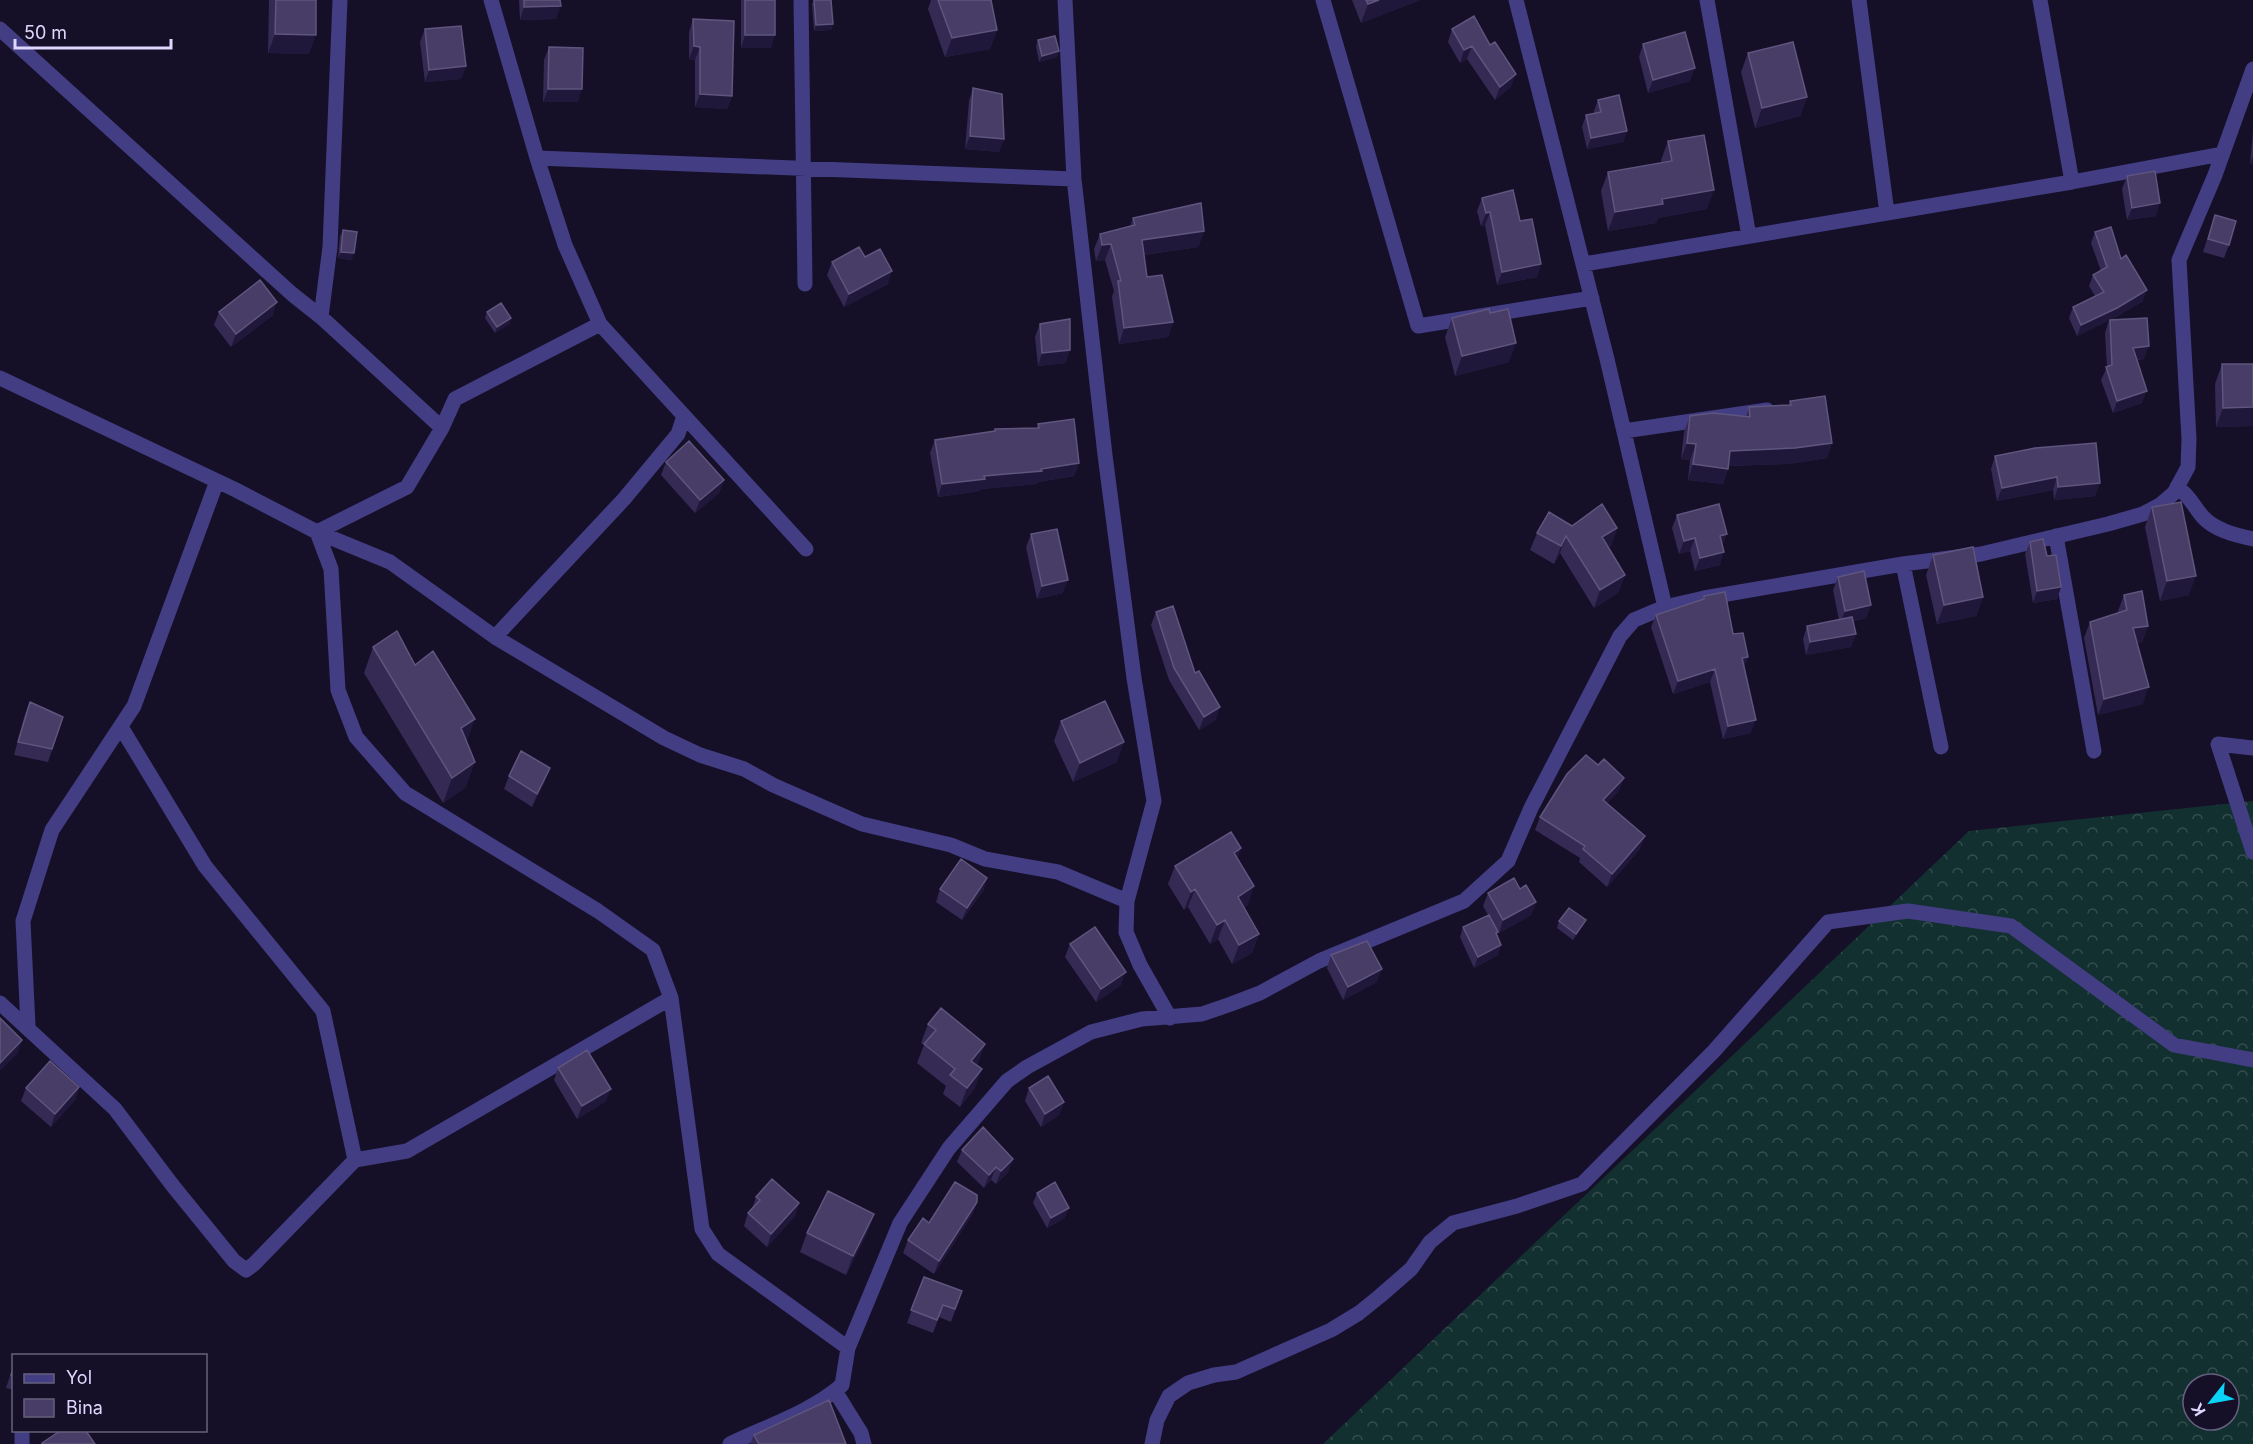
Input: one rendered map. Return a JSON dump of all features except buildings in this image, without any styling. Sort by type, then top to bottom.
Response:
[{"type":"street","points":[[321,317],[330,247],[340,0]]},
{"type":"street","points":[[491,0],[565,245],[600,324],[806,549]]},
{"type":"street","points":[[801,0],[805,284]]},
{"type":"street","points":[[1065,0],[1074,179],[1134,678],[1154,801],[1127,901],[1126,932],[1140,965],[1170,1018]]},
{"type":"street","points":[[1323,0],[1418,326],[1592,298]]},
{"type":"street","points":[[1516,0],[1584,264],[1665,607]]},
{"type":"street","points":[[1707,0],[1749,236]]},
{"type":"street","points":[[1859,0],[1887,213]]},
{"type":"street","points":[[2040,0],[2072,182]]},
{"type":"street","points":[[0,30],[442,428]]},
{"type":"street","points":[[731,1444],[793,1414],[842,1385],[849,1348],[900,1223],[949,1148],[1007,1081],[1027,1067],[1091,1032],[1142,1019],[1202,1014],[1260,993],[1319,961],[1464,901],[1508,861],[1531,808],[1620,636],[1634,620],[1665,607],[1742,590],[1981,554],[2143,514],[2160,505],[2174,493],[2188,467],[2189,439],[2179,260],[2222,154],[2253,69]]},
{"type":"street","points":[[1584,264],[2072,182],[2222,154]]},
{"type":"street","points":[[537,158],[1074,179]]},
{"type":"street","points":[[317,532],[407,487],[442,428],[455,399],[600,324]]},
{"type":"street","points":[[0,378],[217,481],[317,532],[390,562],[495,637],[663,738],[700,755],[744,770],[862,824],[951,845],[985,859],[1058,872],[1127,901]]},
{"type":"street","points":[[1624,431],[1785,407]]},
{"type":"street","points":[[495,637],[624,499],[678,434],[684,416]]},
{"type":"street","points":[[28,1026],[23,921],[52,830],[134,706],[217,481]]},
{"type":"street","points":[[2177,487],[2192,500],[2203,517],[2210,523],[2234,535],[2253,539]]},
{"type":"street","points":[[317,532],[332,569],[338,690],[356,737],[405,793],[598,911],[653,950],[671,998],[702,1229],[718,1254],[849,1348]]},
{"type":"street","points":[[2056,536],[2094,751]]},
{"type":"street","points":[[1903,564],[1941,747]]},
{"type":"street","points":[[121,727],[205,866],[323,1011],[355,1160]]},
{"type":"street","points":[[2253,748],[2218,744],[2253,852]]},
{"type":"street","points":[[1152,1444],[1157,1420],[1169,1396],[1188,1383],[1214,1375],[1236,1372],[1331,1330],[1359,1313],[1411,1269],[1430,1242],[1453,1223],[1517,1206],[1582,1184],[1714,1051],[1828,922],[1908,910],[2011,926],[2174,1045],[2253,1060]]},
{"type":"street","points":[[0,1003],[28,1026],[115,1109],[234,1261],[246,1270],[355,1160],[407,1151],[671,998]]},
{"type":"street","points":[[835,1391],[861,1433],[864,1444]]},
{"type":"green space","points":[[2253,801],[2253,1444],[1323,1444],[1969,831]]}]
